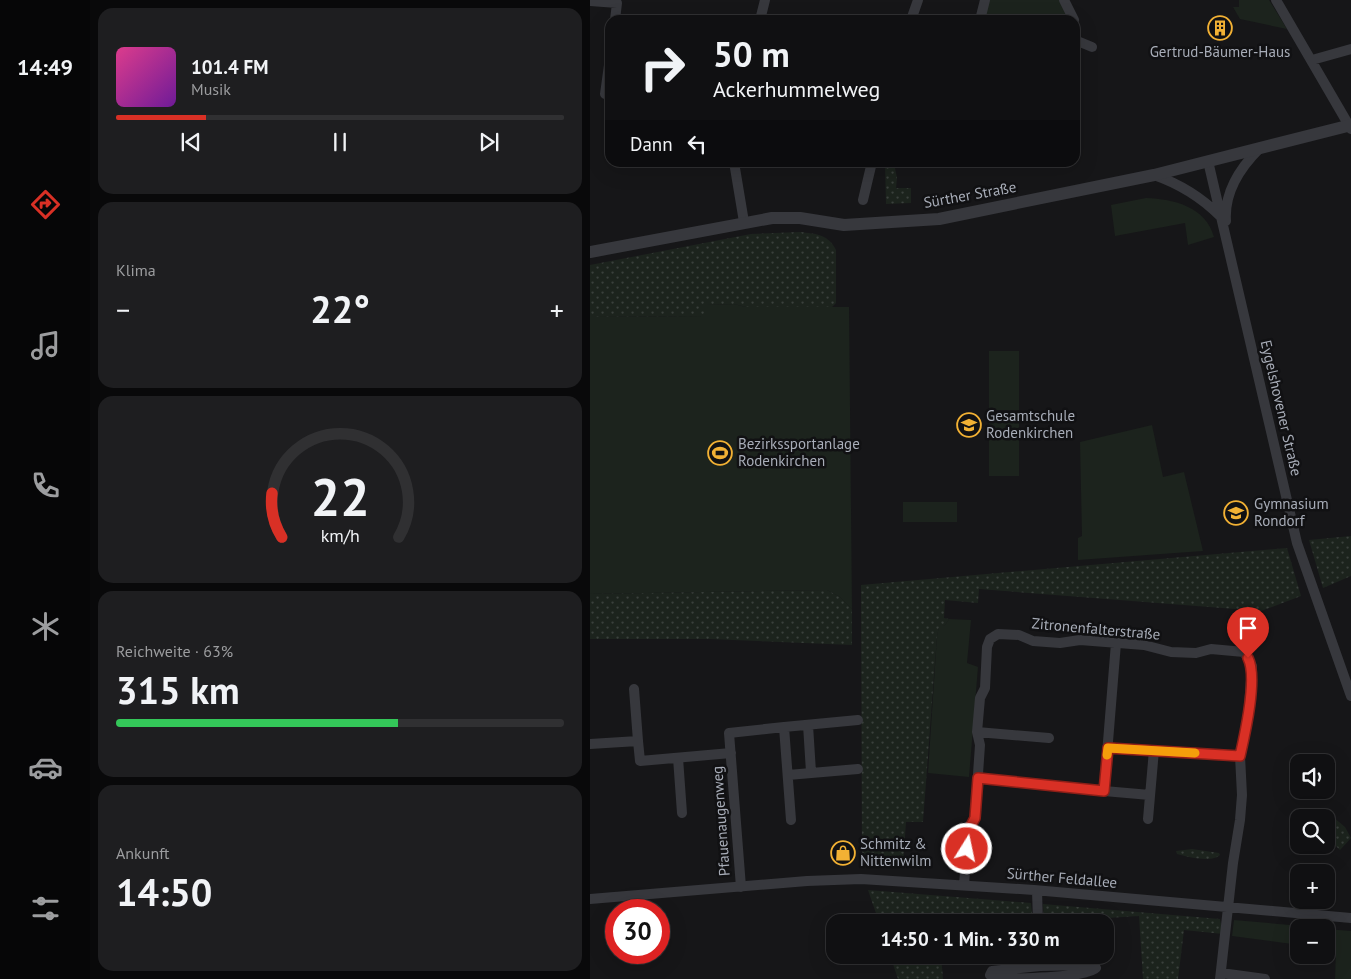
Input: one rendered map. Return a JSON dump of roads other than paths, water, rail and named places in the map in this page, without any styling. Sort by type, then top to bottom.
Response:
[{"type":"street","points":[[761,15],[765,0]]},
{"type":"street","points":[[913,15],[918,0]]},
{"type":"street","points":[[981,15],[985,0]]},
{"type":"street","points":[[1064,0],[1072,15]]},
{"type":"street","points":[[1276,0],[1350,126]]},
{"type":"street","points":[[590,1],[617,3],[616,15]]},
{"type":"street","points":[[1080,42],[1092,47]]},
{"type":"street","points":[[1312,60],[1351,49]]},
{"type":"street","name":"Sürther Straße","points":[[590,252],[772,218],[800,218],[844,225],[940,219],[1154,176],[1350,126]]},
{"type":"street","name":"Eygelshovener Straße","points":[[1227,240],[1226,200],[1246,162],[1259,149]]},
{"type":"street","name":"Eygelshovener Straße","points":[[1208,161],[1297,543],[1351,696]]},
{"type":"street","points":[[735,167],[744,222]]},
{"type":"street","points":[[863,200],[871,167]]},
{"type":"street","points":[[1154,176],[1178,184],[1191,191],[1221,216]]},
{"type":"street","name":"Zitronenfalterstraße","points":[[964,885],[968,831],[975,818],[980,745],[977,732],[980,698],[985,688],[990,639],[998,634],[1019,636],[1033,641],[1060,643],[1080,640],[1144,645],[1170,652],[1196,653],[1211,650],[1244,652],[1252,666],[1248,719],[1240,756],[1241,804],[1221,976]]},
{"type":"street","points":[[1104,791],[1116,643]]},
{"type":"street","name":"Pfauenaugenweg","points":[[634,689],[640,761],[730,752]]},
{"type":"street","name":"Pfauenaugenweg","points":[[740,887],[729,734],[742,730],[858,720]]},
{"type":"street","points":[[808,725],[811,772]]},
{"type":"street","points":[[784,727],[791,820]]},
{"type":"street","points":[[977,732],[1049,738]]},
{"type":"street","points":[[590,744],[638,740]]},
{"type":"street","points":[[1108,748],[1240,756]]},
{"type":"street","points":[[1148,819],[1154,750]]},
{"type":"street","points":[[678,758],[682,813]]},
{"type":"street","points":[[788,775],[858,769]]},
{"type":"street","points":[[978,778],[1150,795]]},
{"type":"street","name":"Sürther Feldallee","points":[[590,899],[861,879],[964,885],[1351,918]]},
{"type":"street","points":[[1037,891],[1038,914]]},
{"type":"street","points":[[1023,964],[992,971],[990,975],[993,978],[1000,979],[1042,978],[1086,973],[1096,968],[1094,965],[1077,964]]},
{"type":"street","points":[[1040,964],[1042,978]]},
{"type":"street","points":[[1221,976],[1265,979]]},
{"type":"place","name":"Gertrud-Bäumer-Haus","points":[[1220,28]]},
{"type":"place","name":"Gesamtschule Rodenkirchen","points":[[969,425]]},
{"type":"place","name":"Bezirkssportanlage Rodenkirchen","points":[[720,453]]},
{"type":"place","name":"Gymnasium Rondorf","points":[[1236,513]]},
{"type":"place","name":"Schmitz & Nittenwilm","points":[[843,853]]}]
